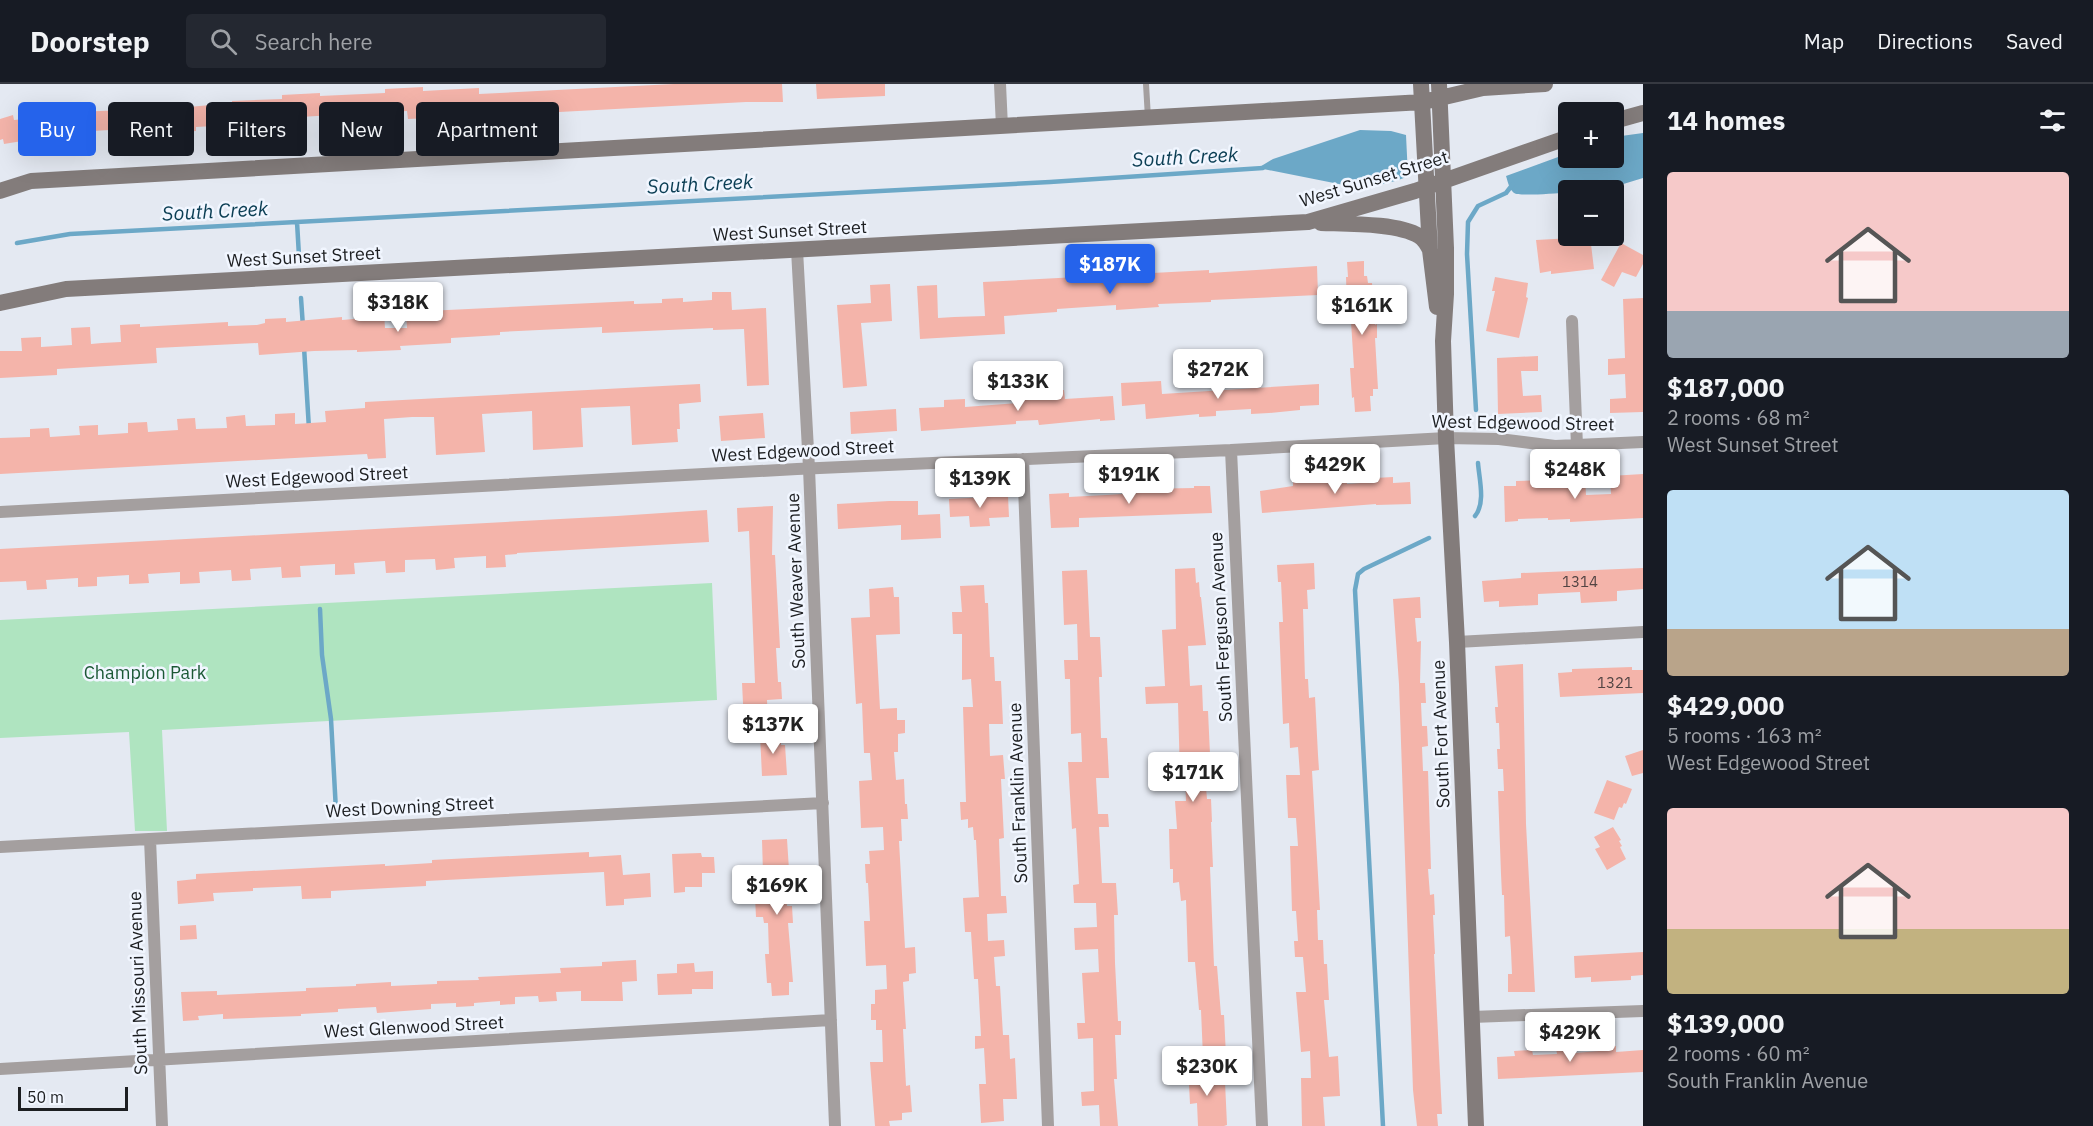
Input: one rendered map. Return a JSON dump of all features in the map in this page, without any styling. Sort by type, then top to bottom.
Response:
[{"type":"main road","name":"South Fort Avenue","points":[[1421,84],[1430,250],[1443,341]]},
{"type":"main road","points":[[0,191],[31,181],[1002,128],[1423,102],[1440,92],[1545,84]]},
{"type":"main road","name":"South Fort Avenue","points":[[1440,92],[1446,294],[1443,341],[1446,438],[1457,642],[1476,1126]]},
{"type":"main road","points":[[1624,118],[1643,113]]},
{"type":"main road","name":"West Sunset Street","points":[[0,303],[66,289],[1308,222],[1427,186],[1558,141]]},
{"type":"main road","points":[[1308,222],[1398,229],[1419,236],[1430,250]]},
{"type":"main road","points":[[0,312],[66,289]]},
{"type":"street","points":[[1000,84],[1002,128]]},
{"type":"street","name":"South Weaver Avenue","points":[[797,250],[809,468],[835,1126]]},
{"type":"street","points":[[1572,321],[1576,446]]},
{"type":"street","name":"West Edgewood Street","points":[[0,512],[809,468],[1231,450],[1446,438],[1499,440],[1555,446],[1643,442]]},
{"type":"street","name":"South Ferguson Avenue","points":[[1231,450],[1262,1126]]},
{"type":"street","name":"South Franklin Avenue","points":[[1023,459],[1048,1126]]},
{"type":"street","points":[[1457,642],[1643,632]]},
{"type":"street","name":"West Downing Street","points":[[0,848],[823,803]]},
{"type":"street","name":"South Missouri Avenue","points":[[150,840],[162,1126]]},
{"type":"street","points":[[1472,1017],[1643,1011]]},
{"type":"street","name":"West Glenwood Street","points":[[0,1069],[831,1020]]},
{"type":"lane","points":[[1146,84],[1148,118]]},
{"type":"green space","name":"Champion Park","points":[[712,583],[717,700],[162,730],[167,831],[135,831],[129,732],[0,738],[0,620]]},
{"type":"water","points":[[1360,130],[1391,131],[1406,135],[1408,176],[1379,185],[1349,186],[1258,168],[1273,159]]},
{"type":"water","points":[[1643,133],[1643,178],[1624,183],[1624,180],[1558,180],[1558,193],[1519,194],[1511,190],[1506,176],[1558,157],[1558,168],[1624,168],[1624,136]]},
{"type":"building","points":[[674,84],[782,84],[783,102],[559,112],[559,102],[416,102],[416,119],[408,119],[407,111],[404,111],[404,102],[319,102],[319,116],[307,117],[307,102],[232,102],[282,99],[282,95],[385,93],[385,89],[423,87],[423,91],[479,88],[479,94]]},
{"type":"building","points":[[816,84],[885,84],[885,96],[817,99]]},
{"type":"building","points":[[206,105],[206,126],[196,127],[194,131],[194,107]]},
{"type":"building","points":[[96,111],[108,111],[108,130],[96,131]]},
{"type":"building","points":[[13,115],[14,120],[18,120],[18,142],[4,144],[3,139],[0,140],[0,119]]},
{"type":"building","points":[[1558,239],[1558,246],[1591,246],[1594,269],[1551,274],[1551,271],[1540,273],[1536,240]]},
{"type":"building","points":[[1624,245],[1643,255],[1643,264],[1636,277],[1622,272],[1614,287],[1601,280],[1619,246]]},
{"type":"building","points":[[1364,261],[1364,276],[1367,276],[1368,283],[1372,283],[1375,325],[1377,324],[1377,338],[1375,338],[1378,389],[1373,389],[1373,396],[1370,396],[1371,411],[1355,412],[1350,368],[1354,368],[1350,306],[1347,307],[1346,277],[1348,277],[1347,262]]},
{"type":"building","points":[[1317,266],[1318,295],[1211,300],[1211,302],[1158,304],[1159,307],[1116,310],[1116,305],[1057,309],[1057,312],[1004,316],[1005,334],[920,339],[917,286],[937,285],[938,318],[985,316],[983,282],[1209,270],[1209,273]]},
{"type":"building","points":[[1495,277],[1528,283],[1526,297],[1528,298],[1519,338],[1486,331],[1495,291],[1492,291]]},
{"type":"building","points":[[890,284],[892,321],[861,323],[867,386],[843,388],[837,305],[871,303],[870,285]]},
{"type":"building","points":[[712,292],[731,292],[732,310],[766,308],[769,385],[747,386],[744,329],[713,330],[713,328],[602,333],[602,327],[500,332],[500,335],[451,338],[451,343],[400,346],[401,350],[357,352],[357,350],[314,351],[259,355],[258,343],[156,348],[157,363],[57,369],[57,375],[0,378],[0,351],[22,351],[21,338],[41,337],[41,347],[72,345],[71,328],[90,327],[91,344],[121,342],[120,325],[140,324],[140,327],[228,322],[228,326],[257,325],[265,323],[265,319],[286,318],[286,322],[342,317],[342,320],[365,318],[365,312],[384,312],[385,328],[407,328],[406,312],[634,301],[634,304],[662,303],[662,299],[683,298],[683,302],[712,300]]},
{"type":"building","points":[[1643,298],[1643,412],[1610,413],[1610,399],[1626,398],[1625,374],[1608,375],[1608,359],[1625,358],[1623,299]]},
{"type":"building","points":[[1538,356],[1538,371],[1521,371],[1523,396],[1541,395],[1542,412],[1498,414],[1497,358]]},
{"type":"building","points":[[1161,381],[1162,394],[1319,384],[1319,405],[1300,406],[1300,410],[1269,413],[1251,414],[1251,409],[1216,411],[1216,416],[1199,417],[1199,414],[1146,419],[1145,404],[1122,406],[1121,383]]},
{"type":"building","points":[[700,384],[701,402],[679,404],[678,442],[632,445],[630,406],[581,408],[583,447],[533,450],[532,411],[482,414],[485,452],[436,455],[434,417],[412,417],[384,419],[386,458],[368,459],[367,454],[0,474],[0,438],[30,437],[30,429],[49,428],[50,437],[80,435],[79,426],[98,425],[98,435],[128,433],[128,423],[147,422],[148,432],[178,430],[177,419],[195,418],[196,429],[227,428],[226,417],[245,415],[246,426],[275,425],[275,414],[295,413],[295,424],[326,422],[325,411],[365,408],[365,402]]},
{"type":"building","points":[[1064,390],[1065,399],[1113,396],[1115,420],[1100,421],[1100,419],[1039,425],[1038,420],[1016,421],[1016,424],[921,431],[919,408],[944,407],[944,400],[965,399],[965,407],[1019,403],[1019,398],[1042,397],[1042,391]]},
{"type":"building","points":[[896,409],[897,431],[851,434],[850,412]]},
{"type":"building","points":[[763,413],[765,438],[721,441],[719,416]]},
{"type":"building","points":[[1643,474],[1643,518],[1570,522],[1570,519],[1548,520],[1548,518],[1505,522],[1504,486],[1516,486],[1516,481],[1568,482],[1568,478],[1585,477],[1586,495],[1611,494],[1610,476]]},
{"type":"building","points":[[1393,477],[1393,483],[1410,482],[1411,504],[1376,504],[1262,513],[1260,491],[1293,486],[1293,482],[1347,480],[1347,484],[1375,482],[1375,478]]},
{"type":"building","points":[[1194,486],[1210,486],[1212,513],[1079,518],[1079,527],[1051,528],[1049,494],[1069,493],[1069,497],[1106,495],[1138,493],[1137,489],[1194,488]]},
{"type":"building","points":[[1008,496],[1009,517],[989,518],[990,526],[970,527],[969,516],[950,517],[949,499]]},
{"type":"building","points":[[918,501],[918,515],[940,514],[941,538],[901,540],[901,525],[838,529],[837,504]]},
{"type":"building","points":[[773,506],[772,555],[775,555],[780,648],[776,648],[778,682],[781,682],[782,699],[767,700],[768,722],[744,723],[742,683],[755,683],[749,531],[738,532],[737,508]]},
{"type":"building","points":[[707,510],[709,542],[517,553],[505,555],[506,567],[486,568],[486,556],[454,558],[455,568],[436,570],[435,559],[405,560],[405,572],[386,573],[385,561],[354,563],[355,574],[335,575],[335,564],[300,566],[301,577],[282,578],[281,567],[250,569],[251,580],[232,581],[231,570],[199,572],[200,583],[180,584],[180,572],[148,574],[149,583],[129,584],[129,575],[97,577],[97,586],[78,587],[78,578],[46,580],[47,589],[27,590],[26,581],[0,582],[0,549]]},
{"type":"building","points":[[1314,563],[1315,589],[1307,590],[1308,609],[1303,609],[1305,679],[1308,679],[1309,698],[1315,697],[1319,770],[1312,771],[1320,910],[1317,910],[1318,940],[1323,940],[1324,964],[1327,964],[1329,1000],[1324,1000],[1329,1057],[1338,1056],[1340,1096],[1323,1097],[1325,1126],[1302,1126],[1301,1078],[1311,1078],[1310,1051],[1301,1052],[1296,992],[1306,992],[1303,957],[1295,957],[1294,941],[1298,941],[1296,911],[1292,911],[1290,846],[1298,846],[1296,818],[1288,818],[1286,775],[1300,775],[1298,747],[1290,748],[1289,723],[1283,724],[1279,622],[1283,622],[1281,582],[1278,582],[1277,565]]},
{"type":"building","points":[[1195,568],[1196,583],[1199,582],[1206,645],[1188,646],[1190,686],[1202,685],[1203,711],[1208,711],[1211,776],[1205,776],[1207,799],[1211,799],[1213,867],[1210,867],[1214,966],[1217,966],[1221,1015],[1224,1015],[1226,1056],[1203,1057],[1201,1010],[1199,1010],[1195,962],[1188,962],[1186,900],[1181,901],[1179,882],[1173,883],[1173,869],[1170,869],[1169,829],[1177,829],[1175,801],[1186,801],[1185,777],[1180,777],[1178,703],[1146,704],[1145,687],[1165,686],[1162,630],[1176,629],[1175,569]]},
{"type":"building","points":[[1643,568],[1643,589],[1617,591],[1617,601],[1581,603],[1580,592],[1538,594],[1538,605],[1499,607],[1499,601],[1484,602],[1482,581],[1521,578],[1521,573]]},
{"type":"building","points":[[1087,570],[1090,637],[1100,637],[1101,738],[1107,738],[1109,778],[1096,778],[1098,814],[1108,814],[1109,827],[1099,827],[1102,883],[1116,883],[1118,915],[1114,915],[1115,963],[1118,1021],[1121,1021],[1121,1035],[1115,1035],[1117,1079],[1114,1079],[1118,1126],[1100,1126],[1099,1105],[1082,1106],[1081,1092],[1094,1091],[1093,1038],[1078,1039],[1077,1023],[1085,1023],[1082,973],[1099,972],[1098,949],[1075,950],[1074,928],[1097,927],[1096,903],[1074,903],[1073,885],[1079,884],[1076,828],[1072,829],[1068,762],[1082,762],[1081,733],[1071,734],[1070,679],[1065,679],[1064,660],[1078,660],[1077,624],[1064,625],[1062,571]]},
{"type":"building","points":[[984,585],[985,603],[988,603],[990,657],[994,657],[995,681],[1001,681],[1003,724],[989,724],[990,756],[1003,755],[1005,779],[1001,779],[1004,838],[999,839],[1001,896],[1006,896],[1007,913],[987,914],[988,941],[1004,940],[1005,956],[994,957],[996,986],[1000,986],[1003,1035],[1009,1035],[1010,1059],[1015,1058],[1017,1099],[1003,1099],[1004,1121],[981,1123],[979,1084],[986,1084],[984,1048],[975,1049],[975,1036],[981,1036],[978,979],[974,979],[971,932],[965,932],[963,898],[979,897],[976,840],[974,840],[973,827],[968,828],[968,819],[961,820],[960,802],[966,802],[963,707],[973,707],[971,679],[962,680],[962,634],[953,634],[952,612],[962,612],[960,586]]},
{"type":"building","points":[[893,587],[894,597],[899,597],[900,634],[876,635],[880,709],[897,708],[897,720],[905,720],[905,733],[898,734],[898,752],[894,752],[896,780],[904,779],[908,819],[901,819],[902,841],[899,841],[905,948],[915,947],[916,973],[909,974],[909,981],[903,982],[906,1086],[910,1085],[912,1112],[902,1113],[902,1120],[889,1121],[890,1126],[875,1126],[870,1062],[883,1062],[882,1030],[876,1030],[876,1020],[871,1020],[871,1004],[875,1004],[875,990],[887,989],[886,965],[866,966],[864,921],[870,921],[865,864],[870,864],[869,851],[884,850],[883,827],[861,828],[859,781],[872,780],[870,753],[864,753],[862,703],[856,704],[851,618],[870,617],[869,589]]},
{"type":"building","points":[[1420,597],[1421,618],[1415,618],[1417,642],[1421,641],[1420,683],[1425,683],[1426,703],[1421,703],[1422,726],[1427,726],[1428,746],[1422,747],[1423,771],[1428,771],[1431,869],[1428,869],[1430,895],[1434,894],[1435,915],[1433,915],[1434,954],[1442,1114],[1437,1114],[1438,1126],[1417,1126],[1413,1090],[1399,684],[1393,599]]},
{"type":"building","points":[[1523,664],[1526,824],[1535,992],[1508,992],[1508,974],[1512,974],[1510,936],[1505,937],[1504,895],[1502,895],[1498,791],[1504,791],[1503,769],[1498,769],[1497,749],[1500,749],[1499,723],[1496,723],[1495,707],[1498,707],[1495,666]]},
{"type":"building","points":[[1632,667],[1632,670],[1643,670],[1643,693],[1560,697],[1558,673],[1572,672],[1572,669]]},
{"type":"building","points":[[781,733],[781,745],[785,745],[787,775],[762,776],[760,734]]},
{"type":"building","points":[[1643,750],[1643,773],[1632,776],[1625,756]]},
{"type":"building","points":[[1607,780],[1632,789],[1626,804],[1624,803],[1622,808],[1619,807],[1614,820],[1594,813]]},
{"type":"building","points":[[1613,827],[1621,840],[1619,841],[1622,846],[1620,847],[1626,859],[1607,870],[1595,849],[1600,847],[1594,837]]},
{"type":"building","points":[[787,839],[789,870],[785,870],[787,906],[792,906],[793,923],[788,923],[793,982],[789,982],[789,995],[772,996],[771,983],[767,983],[765,954],[769,954],[768,923],[764,923],[763,917],[756,917],[755,897],[769,896],[768,873],[763,873],[762,840]]},
{"type":"building","points":[[589,852],[589,857],[621,855],[623,875],[650,873],[651,897],[624,899],[624,905],[606,906],[604,872],[426,881],[426,886],[331,891],[331,898],[302,899],[301,886],[253,888],[253,891],[213,893],[214,901],[178,904],[177,881],[196,879],[196,874],[385,864],[385,866],[432,863],[432,860]]},
{"type":"building","points":[[701,853],[702,857],[714,857],[715,873],[702,873],[702,887],[685,887],[685,892],[674,893],[672,854]]},
{"type":"building","points":[[196,925],[197,939],[180,940],[180,926]]},
{"type":"building","points":[[1643,952],[1643,975],[1631,976],[1631,980],[1591,982],[1591,977],[1575,978],[1574,956]]},
{"type":"building","points":[[636,960],[637,981],[622,982],[623,1001],[581,1001],[581,991],[556,992],[557,1001],[539,1002],[538,996],[515,997],[515,1004],[500,1005],[500,1001],[456,1007],[456,1003],[431,1004],[431,1009],[377,1013],[376,1007],[338,1009],[338,1012],[301,1014],[301,1016],[223,1019],[223,1014],[198,1016],[199,1020],[183,1021],[181,992],[217,991],[217,995],[306,991],[306,988],[391,982],[391,986],[437,984],[437,981],[479,980],[478,977],[561,973],[560,968],[602,966],[602,962]]},
{"type":"building","points":[[694,963],[695,972],[713,971],[713,989],[692,989],[692,994],[658,995],[657,974],[677,973],[677,964]]},
{"type":"building","points":[[1616,1046],[1616,1052],[1643,1050],[1643,1072],[1498,1079],[1497,1057],[1515,1056],[1514,1051],[1532,1050],[1533,1055],[1557,1054],[1556,1048],[1575,1047],[1575,1053],[1599,1051],[1599,1047]]},
{"type":"building","points":[[1207,1064],[1208,1082],[1225,1082],[1227,1125],[1224,1126],[1198,1126],[1197,1103],[1190,1104],[1188,1065]]},
{"type":"waterway","name":"South Creek","points":[[17,243],[70,234],[1050,182],[1263,168]]},
{"type":"waterway","points":[[1476,410],[1467,254],[1468,222],[1478,206],[1506,193],[1513,184]]},
{"type":"waterway","points":[[297,222],[299,256]]},
{"type":"waterway","points":[[301,298],[303,327]]},
{"type":"waterway","points":[[304,347],[309,429]]},
{"type":"waterway","points":[[1475,516],[1481,497],[1478,463]]},
{"type":"waterway","points":[[1383,1126],[1355,590],[1358,574],[1364,569],[1429,538]]},
{"type":"waterway","points":[[320,609],[322,655],[331,719],[336,811]]}]
